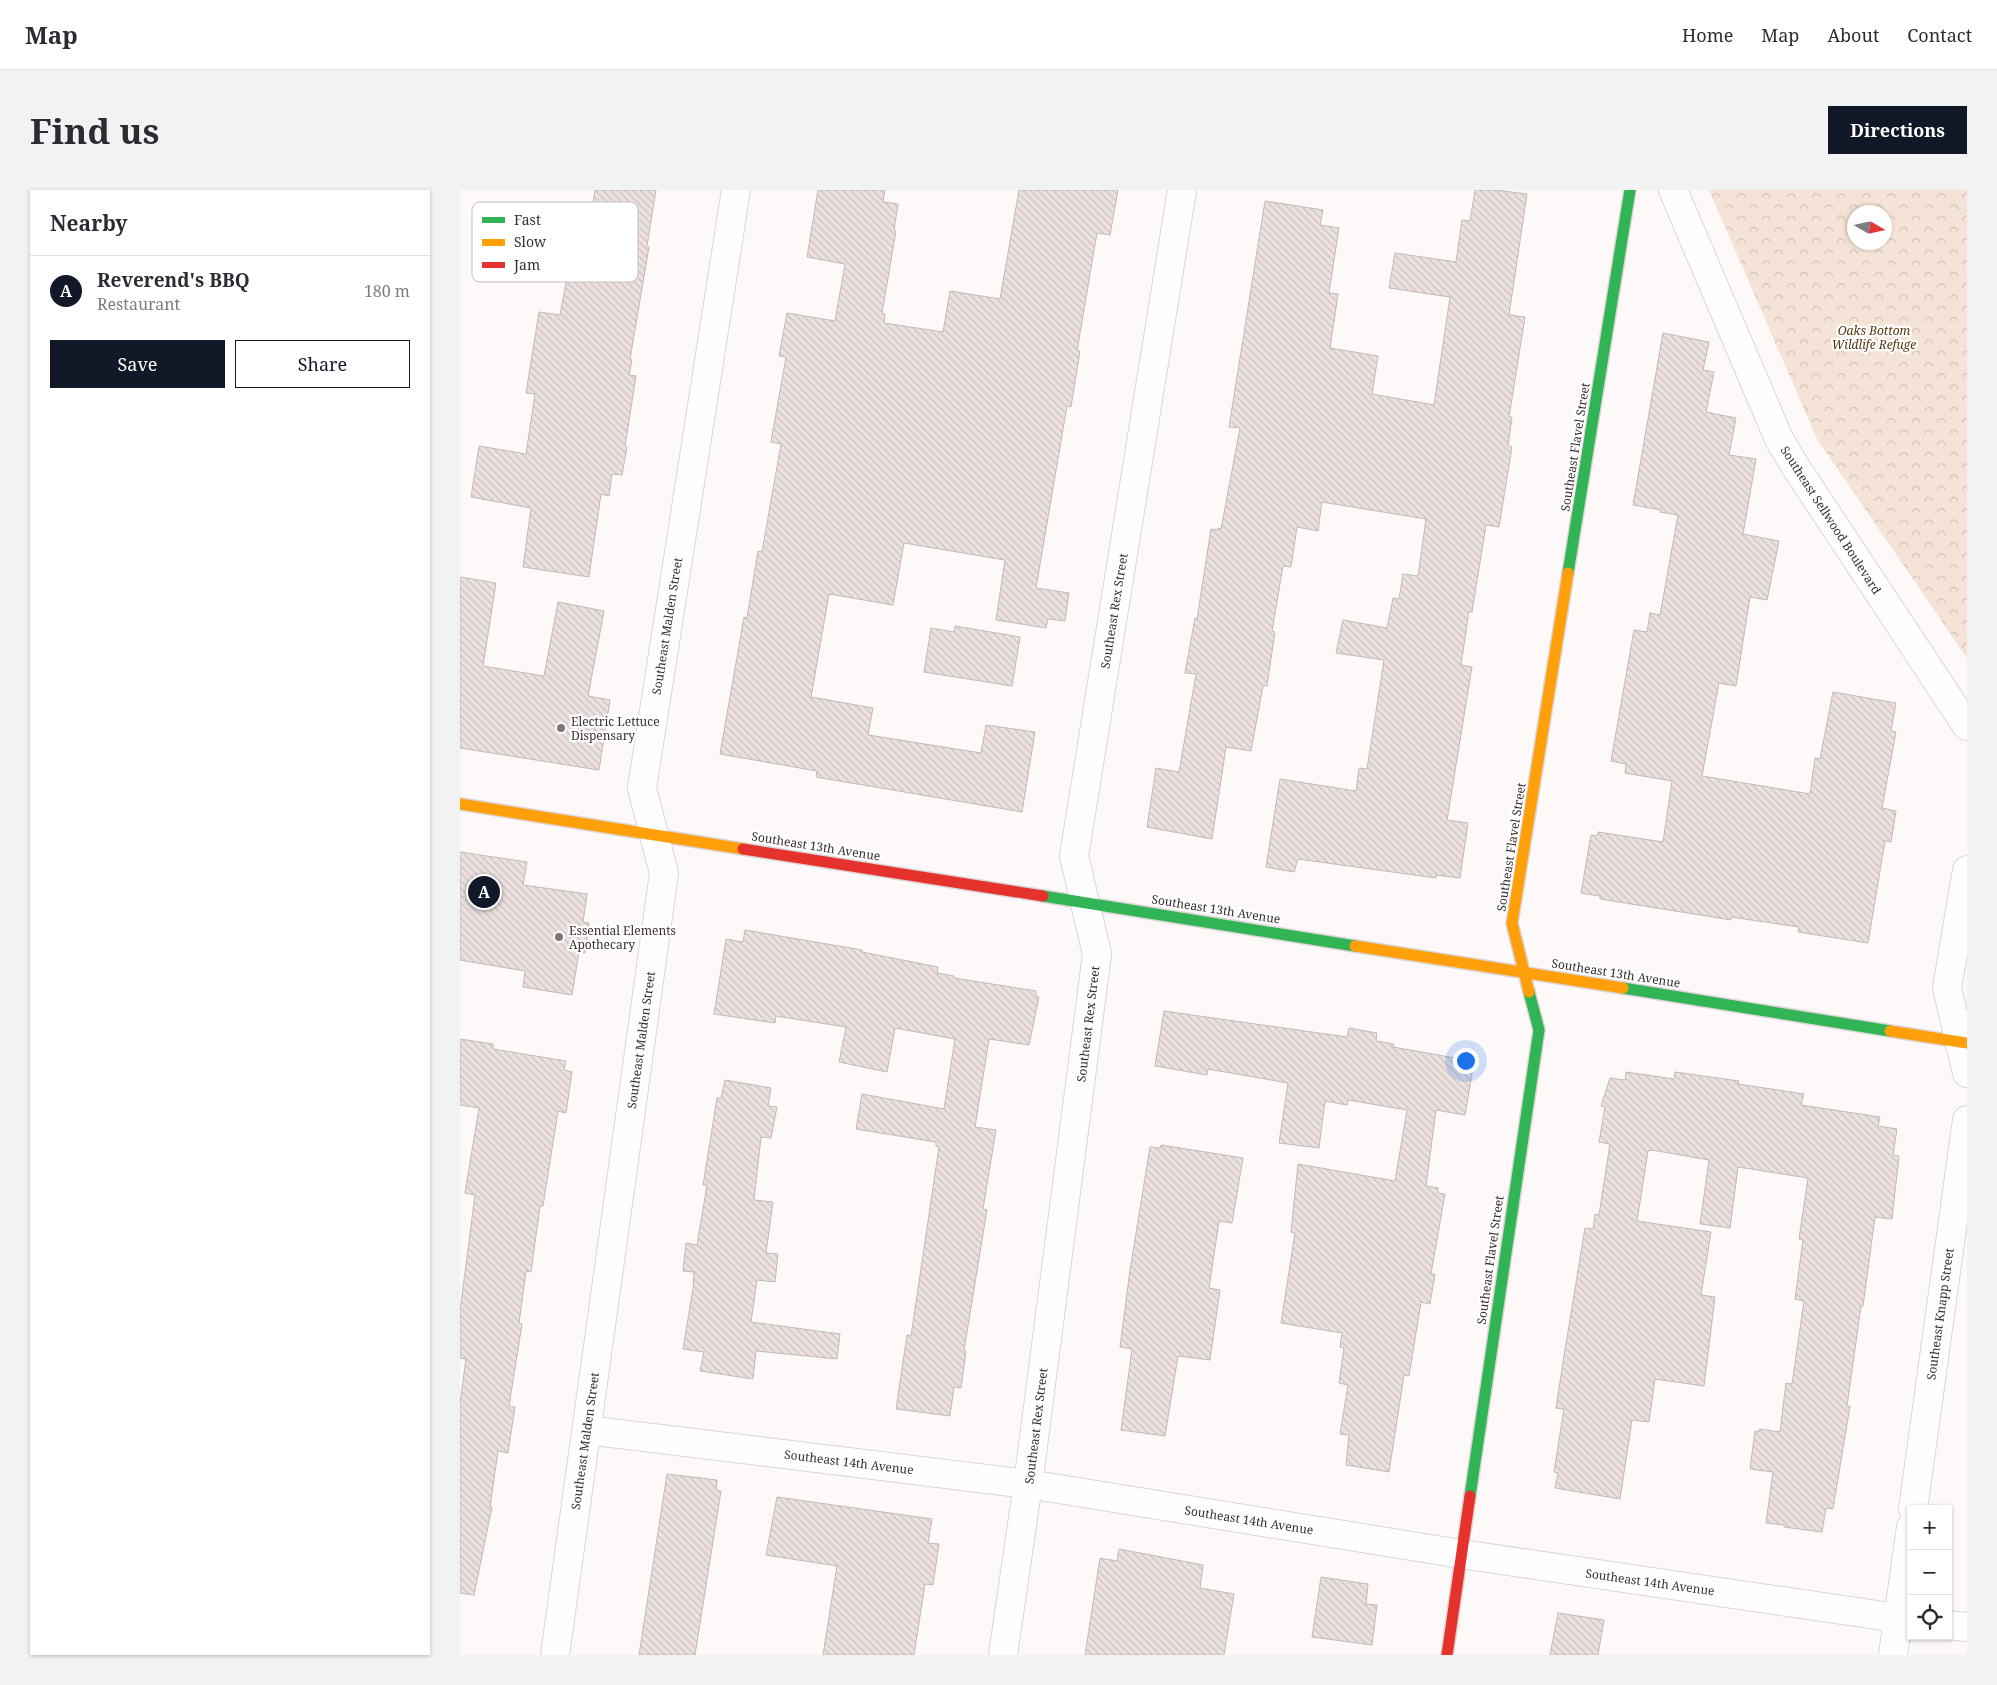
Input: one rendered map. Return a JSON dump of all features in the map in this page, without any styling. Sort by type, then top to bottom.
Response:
[{"type":"street","name":"Southeast Malden Street","points":[[555,1655],[664,872],[642,788],[736,190]]},
{"type":"street","name":"Southeast Rex Street","points":[[1003,1655],[1028,1484],[1097,954],[1074,856],[1182,190]]},
{"type":"street","name":"Southeast Flavel Street","points":[[1447,1655],[1460,1554],[1538,1030],[1526,973],[1512,923],[1630,190]]},
{"type":"street","name":"Southeast Sellwood Boulevard","points":[[1673,190],[1779,439],[1967,726]]},
{"type":"street","name":"Southeast 13th Avenue","points":[[460,804],[1963,1043]]},
{"type":"street","points":[[1967,870],[1947,988],[1963,1043],[1967,1073]]},
{"type":"street","name":"Southeast Knapp Street","points":[[1914,1505],[1967,1120]]},
{"type":"street","name":"Southeast 14th Avenue","points":[[587,1430],[1028,1484],[1460,1554],[1904,1619]]},
{"type":"street","points":[[1893,1655],[1904,1619],[1909,1550]]},
{"type":"street","points":[[1952,1625],[1967,1627]]},
{"type":"path","points":[[1951,190],[1967,228]]},
{"type":"green space","name":"Oaks Bottom Wildlife Refuge","points":[[1709,190],[1967,190],[1967,658],[1817,439]]},
{"type":"building","points":[[595,190],[656,190],[647,246],[649,247],[630,359],[632,360],[629,375],[636,376],[625,446],[627,447],[622,475],[612,474],[609,496],[601,494],[589,577],[523,567],[531,508],[471,497],[479,446],[526,454],[535,394],[526,393],[539,312],[560,315],[566,282],[638,282],[638,202],[593,202]]},
{"type":"building","points":[[818,190],[885,190],[883,202],[898,204],[894,230],[896,231],[882,313],[885,314],[884,323],[943,332],[950,291],[1000,299],[1019,190],[1118,190],[1110,235],[1097,233],[1077,351],[1080,351],[1071,407],[1067,406],[1036,588],[1069,593],[1065,621],[1048,619],[1046,628],[996,620],[1005,560],[904,543],[893,605],[829,594],[811,697],[873,708],[868,735],[981,753],[986,725],[1035,732],[1022,812],[816,777],[817,771],[720,754],[744,617],[747,618],[758,551],[762,552],[781,444],[771,442],[786,357],[779,356],[787,313],[835,321],[845,264],[807,257]]},
{"type":"building","points":[[1475,190],[1495,190],[1527,194],[1509,315],[1525,317],[1509,417],[1512,417],[1508,446],[1512,447],[1499,527],[1486,525],[1472,612],[1469,611],[1461,665],[1472,667],[1447,820],[1468,823],[1460,878],[1436,875],[1436,878],[1298,859],[1294,872],[1266,867],[1280,779],[1356,791],[1359,768],[1367,769],[1384,660],[1336,653],[1343,620],[1387,628],[1393,598],[1399,599],[1403,574],[1418,576],[1426,519],[1322,502],[1318,531],[1297,527],[1291,567],[1283,566],[1272,631],[1275,632],[1267,686],[1263,686],[1251,751],[1226,747],[1212,839],[1147,827],[1156,768],[1179,772],[1196,674],[1185,673],[1195,618],[1197,619],[1211,529],[1221,529],[1240,428],[1229,427],[1265,201],[1323,210],[1320,225],[1339,228],[1329,293],[1338,294],[1330,348],[1378,356],[1372,394],[1434,405],[1450,297],[1389,288],[1395,253],[1456,262],[1462,220],[1470,221]]},
{"type":"building","points":[[1663,333],[1709,342],[1703,370],[1714,372],[1706,412],[1736,418],[1729,455],[1756,459],[1743,534],[1779,541],[1767,600],[1750,597],[1736,686],[1719,683],[1702,776],[1810,794],[1815,758],[1820,759],[1833,692],[1896,703],[1891,731],[1896,732],[1882,808],[1896,811],[1891,842],[1885,841],[1868,943],[1798,932],[1799,927],[1731,917],[1731,920],[1600,899],[1600,896],[1581,893],[1591,835],[1597,836],[1598,832],[1663,842],[1672,781],[1625,773],[1626,764],[1611,761],[1634,630],[1647,632],[1650,613],[1660,615],[1678,515],[1633,505]]},
{"type":"building","points":[[460,577],[496,583],[483,666],[544,676],[558,602],[604,611],[588,696],[610,700],[599,770],[460,748]]},
{"type":"building","points":[[955,626],[1020,637],[1012,686],[924,672],[931,628],[954,632]]},
{"type":"building","points":[[460,852],[527,862],[523,885],[587,894],[583,922],[589,923],[585,953],[579,952],[572,995],[523,987],[525,971],[460,960]]},
{"type":"building","points":[[745,930],[862,950],[862,952],[938,967],[937,973],[954,976],[954,978],[1036,991],[1036,996],[1039,997],[1029,1045],[989,1039],[975,1127],[996,1130],[983,1209],[987,1210],[964,1350],[966,1351],[961,1388],[954,1387],[950,1416],[896,1409],[907,1335],[911,1336],[939,1147],[936,1146],[936,1142],[856,1129],[862,1094],[944,1109],[955,1039],[895,1028],[887,1072],[839,1062],[846,1027],[776,1016],[775,1023],[714,1014],[726,939],[743,942]]},
{"type":"building","points":[[1164,1011],[1347,1037],[1349,1028],[1377,1033],[1376,1041],[1394,1044],[1393,1047],[1455,1058],[1454,1064],[1473,1068],[1465,1115],[1436,1110],[1426,1186],[1438,1188],[1438,1193],[1445,1194],[1431,1274],[1435,1274],[1430,1304],[1421,1302],[1409,1376],[1404,1375],[1389,1472],[1346,1465],[1349,1435],[1340,1434],[1348,1385],[1339,1383],[1344,1348],[1340,1347],[1342,1333],[1281,1323],[1295,1233],[1291,1232],[1298,1164],[1395,1181],[1407,1110],[1348,1100],[1347,1105],[1325,1101],[1319,1148],[1279,1143],[1288,1083],[1208,1069],[1207,1075],[1155,1066]]},
{"type":"building","points":[[460,1039],[493,1044],[493,1049],[566,1061],[564,1070],[572,1072],[566,1113],[558,1111],[543,1206],[540,1206],[531,1272],[526,1271],[519,1323],[522,1324],[509,1406],[515,1407],[508,1453],[498,1451],[490,1507],[492,1507],[474,1595],[460,1593],[460,1403],[466,1359],[460,1358],[460,1311],[475,1195],[465,1193],[479,1108],[460,1105]]},
{"type":"building","points":[[1626,1072],[1674,1079],[1675,1072],[1739,1081],[1738,1084],[1804,1094],[1801,1105],[1880,1117],[1878,1126],[1897,1129],[1893,1155],[1899,1156],[1892,1219],[1875,1217],[1847,1406],[1850,1406],[1833,1509],[1826,1508],[1822,1532],[1766,1523],[1773,1472],[1750,1469],[1755,1431],[1759,1432],[1759,1429],[1780,1432],[1786,1383],[1792,1384],[1804,1301],[1795,1299],[1803,1240],[1799,1239],[1808,1178],[1738,1167],[1730,1228],[1700,1224],[1709,1160],[1652,1150],[1648,1151],[1637,1221],[1711,1232],[1701,1295],[1715,1297],[1704,1386],[1655,1379],[1649,1422],[1632,1420],[1620,1499],[1555,1488],[1558,1473],[1554,1472],[1564,1409],[1556,1408],[1564,1356],[1585,1228],[1593,1229],[1595,1214],[1599,1215],[1610,1144],[1599,1142],[1605,1107],[1601,1106],[1610,1078],[1625,1080]]},
{"type":"building","points":[[725,1080],[771,1088],[768,1106],[777,1107],[771,1138],[761,1137],[754,1200],[773,1202],[766,1253],[778,1254],[775,1282],[757,1280],[751,1322],[840,1334],[837,1359],[756,1351],[753,1379],[700,1371],[704,1352],[683,1349],[694,1272],[683,1271],[686,1243],[697,1245],[707,1185],[703,1185],[717,1098],[721,1098]]},
{"type":"building","points":[[1161,1145],[1243,1158],[1232,1223],[1219,1221],[1209,1288],[1220,1290],[1210,1360],[1178,1356],[1165,1436],[1121,1430],[1132,1349],[1120,1347],[1130,1270],[1150,1147],[1160,1148]]},
{"type":"building","points":[[667,1474],[717,1480],[716,1490],[721,1491],[695,1655],[639,1655]]},
{"type":"building","points":[[777,1497],[932,1519],[928,1543],[939,1544],[933,1585],[925,1584],[914,1655],[823,1655],[837,1566],[766,1555]]},
{"type":"building","points":[[1119,1549],[1203,1565],[1200,1588],[1234,1594],[1224,1655],[1085,1655],[1100,1558],[1117,1561]]},
{"type":"building","points":[[1321,1577],[1368,1584],[1366,1604],[1377,1605],[1372,1645],[1312,1637]]},
{"type":"building","points":[[1558,1613],[1604,1620],[1598,1655],[1550,1655]]},
{"type":"traffic: fast","points":[[1568,573],[1630,190]]},
{"type":"traffic: fast","points":[[1043,896],[1355,946]]},
{"type":"traffic: fast","points":[[1623,988],[1890,1031]]},
{"type":"traffic: fast","points":[[1470,1496],[1539,1030],[1529,992]]},
{"type":"traffic: slow","points":[[1529,992],[1512,923],[1568,573]]},
{"type":"traffic: slow","points":[[460,804],[743,849]]},
{"type":"traffic: slow","points":[[1355,946],[1623,988]]},
{"type":"traffic: slow","points":[[1890,1031],[1967,1043]]},
{"type":"traffic: jam","points":[[743,849],[1043,896]]},
{"type":"traffic: jam","points":[[1447,1655],[1470,1496]]},
{"type":"place","name":"Electric Lettuce Dispensary","points":[[561,728]]},
{"type":"place","name":"Reverend's BBQ","points":[[484,892]]},
{"type":"place","name":"Essential Elements Apothecary","points":[[559,937]]}]
